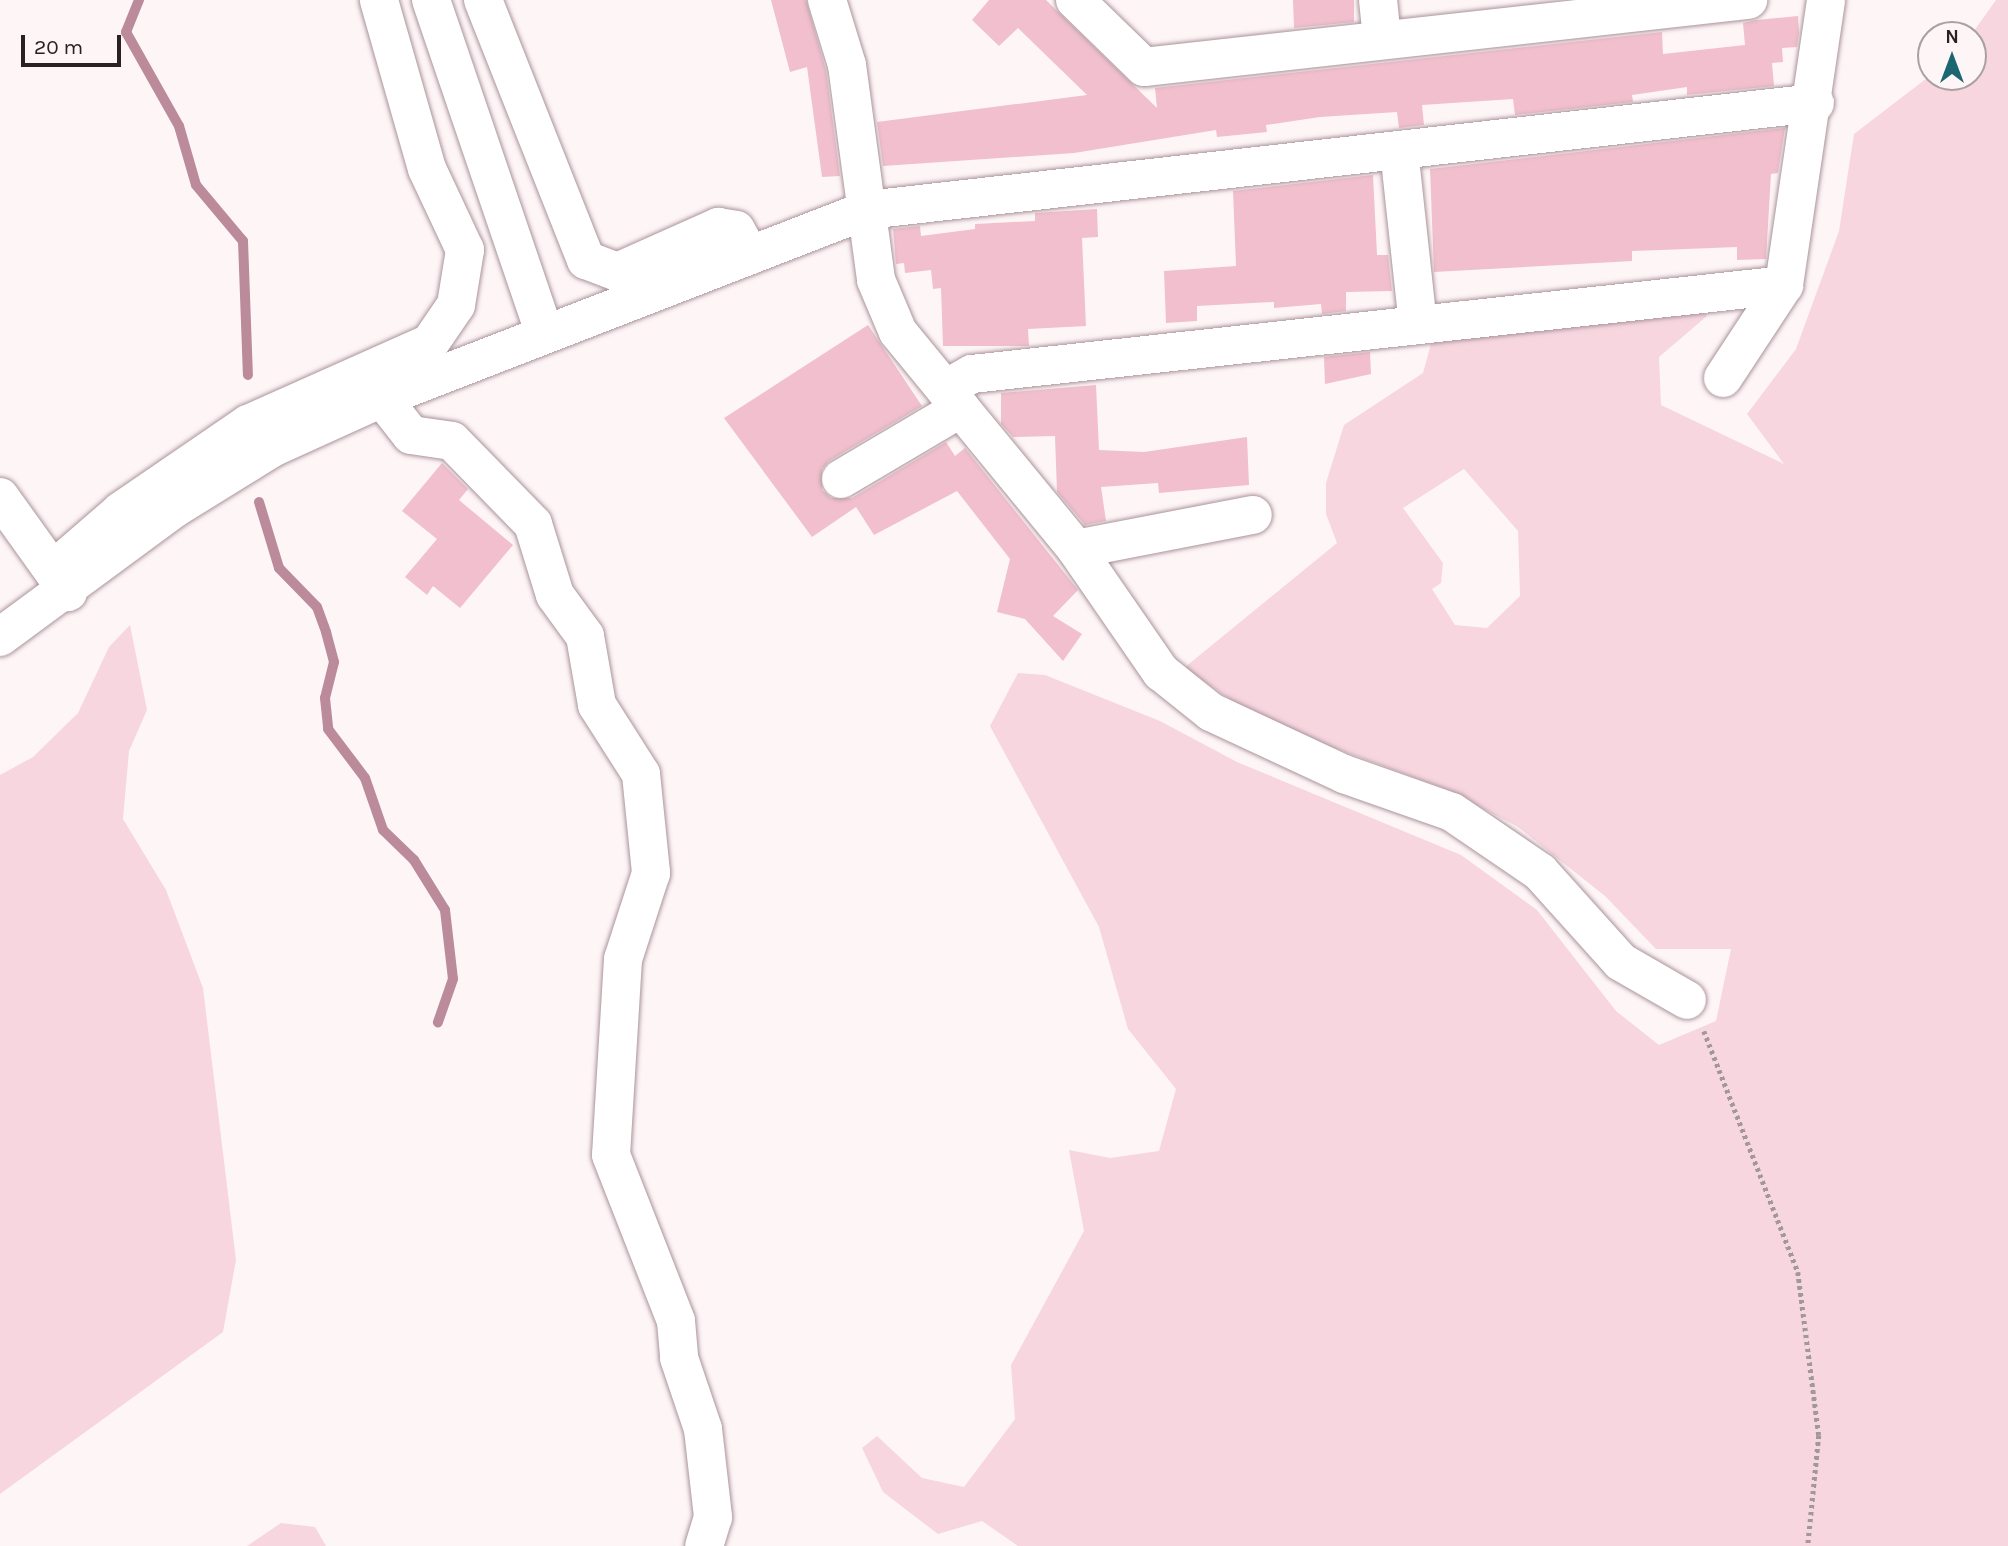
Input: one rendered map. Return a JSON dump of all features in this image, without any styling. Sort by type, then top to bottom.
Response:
[{"type":"street","points":[[0,637],[60,581],[121,510],[248,424],[430,343],[456,305],[465,250],[427,169],[379,0]]},
{"type":"street","points":[[431,0],[545,334]]},
{"type":"street","points":[[483,0],[586,260],[617,272],[718,228],[736,230],[750,256]]},
{"type":"street","points":[[827,0],[847,65],[876,280],[898,332],[1076,549],[1161,672],[1211,712],[1343,774],[1452,812],[1540,872],[1621,962],[1687,1000]]},
{"type":"street","points":[[1074,0],[1144,67],[1666,4],[1748,0]]},
{"type":"street","points":[[1378,0],[1382,39]]},
{"type":"street","points":[[1723,378],[1784,285],[1815,103],[1826,0]]},
{"type":"street","points":[[60,581],[272,448],[382,398],[867,210],[1815,103]]},
{"type":"street","points":[[1399,150],[1418,325]]},
{"type":"street","points":[[841,479],[953,398],[972,374],[1784,285]]},
{"type":"street","points":[[382,398],[411,435],[452,441],[533,524],[555,595],[584,636],[597,705],[641,774],[650,873],[623,959],[611,1155],[676,1321],[679,1358],[703,1429],[713,1517],[704,1546]]},
{"type":"street","points":[[0,497],[60,581]]},
{"type":"street","points":[[1076,549],[1253,515]]},
{"type":"path","points":[[1687,1000],[1720,1061],[1798,1272],[1819,1435],[1808,1546]]},
{"type":"shaded area","points":[[1996,0],[2008,0],[2008,1546],[1018,1546],[982,1521],[938,1534],[883,1492],[862,1448],[877,1436],[922,1478],[964,1487],[1015,1419],[1011,1365],[1084,1231],[1069,1150],[1110,1158],[1159,1151],[1176,1089],[1128,1029],[1099,927],[990,726],[1018,673],[1045,675],[1160,721],[1237,762],[1461,855],[1537,910],[1616,1011],[1659,1045],[1716,1021],[1731,949],[1656,949],[1605,896],[1518,827],[1446,789],[1264,722],[1184,668],[1337,543],[1326,514],[1326,483],[1344,425],[1423,373],[1432,340],[1701,309],[1707,316],[1659,357],[1661,405],[1784,464],[1747,414],[1796,349],[1839,231],[1854,134],[1917,86],[1917,91],[1987,91],[1987,21],[1981,21]],"holes":[[[1464,469],[1518,531],[1520,596],[1487,628],[1455,625],[1432,589],[1441,583],[1443,563],[1403,508]]]},
{"type":"shaded area","points":[[130,625],[147,710],[129,751],[123,819],[166,890],[203,988],[236,1260],[223,1332],[0,1494],[0,775],[33,757],[78,713],[109,647]]},
{"type":"shaded area","points":[[281,1523],[315,1527],[326,1546],[247,1546]]},
{"type":"building","points":[[771,0],[806,0],[826,70],[840,176],[822,177],[807,67],[790,72]]},
{"type":"building","points":[[989,0],[1046,0],[1157,108],[1155,88],[1662,32],[1663,54],[1745,45],[1743,23],[1798,16],[1799,33],[1797,47],[1782,48],[1783,62],[1772,63],[1774,86],[1687,95],[1687,87],[1632,95],[1633,102],[1515,115],[1513,99],[1422,105],[1424,125],[1399,128],[1397,112],[1320,117],[1266,125],[1267,132],[1217,137],[1216,130],[1074,153],[883,166],[877,122],[1087,95],[1018,28],[999,46],[972,20]]},
{"type":"building","points":[[1293,0],[1354,0],[1354,22],[1294,28]]},
{"type":"building","points":[[1785,128],[1778,173],[1771,174],[1766,259],[1737,260],[1737,247],[1632,251],[1632,261],[1434,272],[1430,169]]},
{"type":"building","points":[[1373,175],[1377,255],[1388,255],[1392,291],[1346,292],[1346,311],[1322,314],[1321,304],[1274,308],[1274,302],[1197,306],[1197,321],[1166,323],[1164,271],[1236,266],[1233,191]]},
{"type":"building","points":[[1097,209],[1098,237],[1082,238],[1086,326],[1028,329],[1029,346],[943,346],[941,288],[933,289],[931,270],[905,273],[904,263],[896,264],[893,229],[920,226],[921,236],[975,229],[975,224],[1035,221],[1035,213]]},
{"type":"building","points":[[868,325],[922,406],[829,461],[822,469],[822,490],[831,498],[852,498],[946,442],[955,456],[965,448],[1078,590],[1053,616],[1082,634],[1063,661],[1025,619],[997,612],[1010,559],[957,491],[874,535],[856,507],[812,537],[724,418]]},
{"type":"building","points":[[1370,352],[1371,374],[1325,384],[1324,357]]},
{"type":"building","points":[[1096,385],[1099,450],[1144,452],[1247,437],[1249,485],[1159,493],[1158,483],[1101,487],[1106,521],[1085,525],[1057,492],[1055,436],[1013,437],[1001,424],[1001,393]]},
{"type":"building","points":[[442,463],[468,489],[459,500],[513,545],[460,608],[433,586],[427,595],[405,577],[437,539],[402,511]]},
{"type":"waterway","points":[[139,0],[126,32],[179,126],[196,185],[243,241],[248,375]]},
{"type":"waterway","points":[[259,502],[279,568],[317,607],[326,632],[334,662],[325,698],[328,729],[365,778],[383,830],[414,860],[445,910],[453,979],[438,1022]]}]
